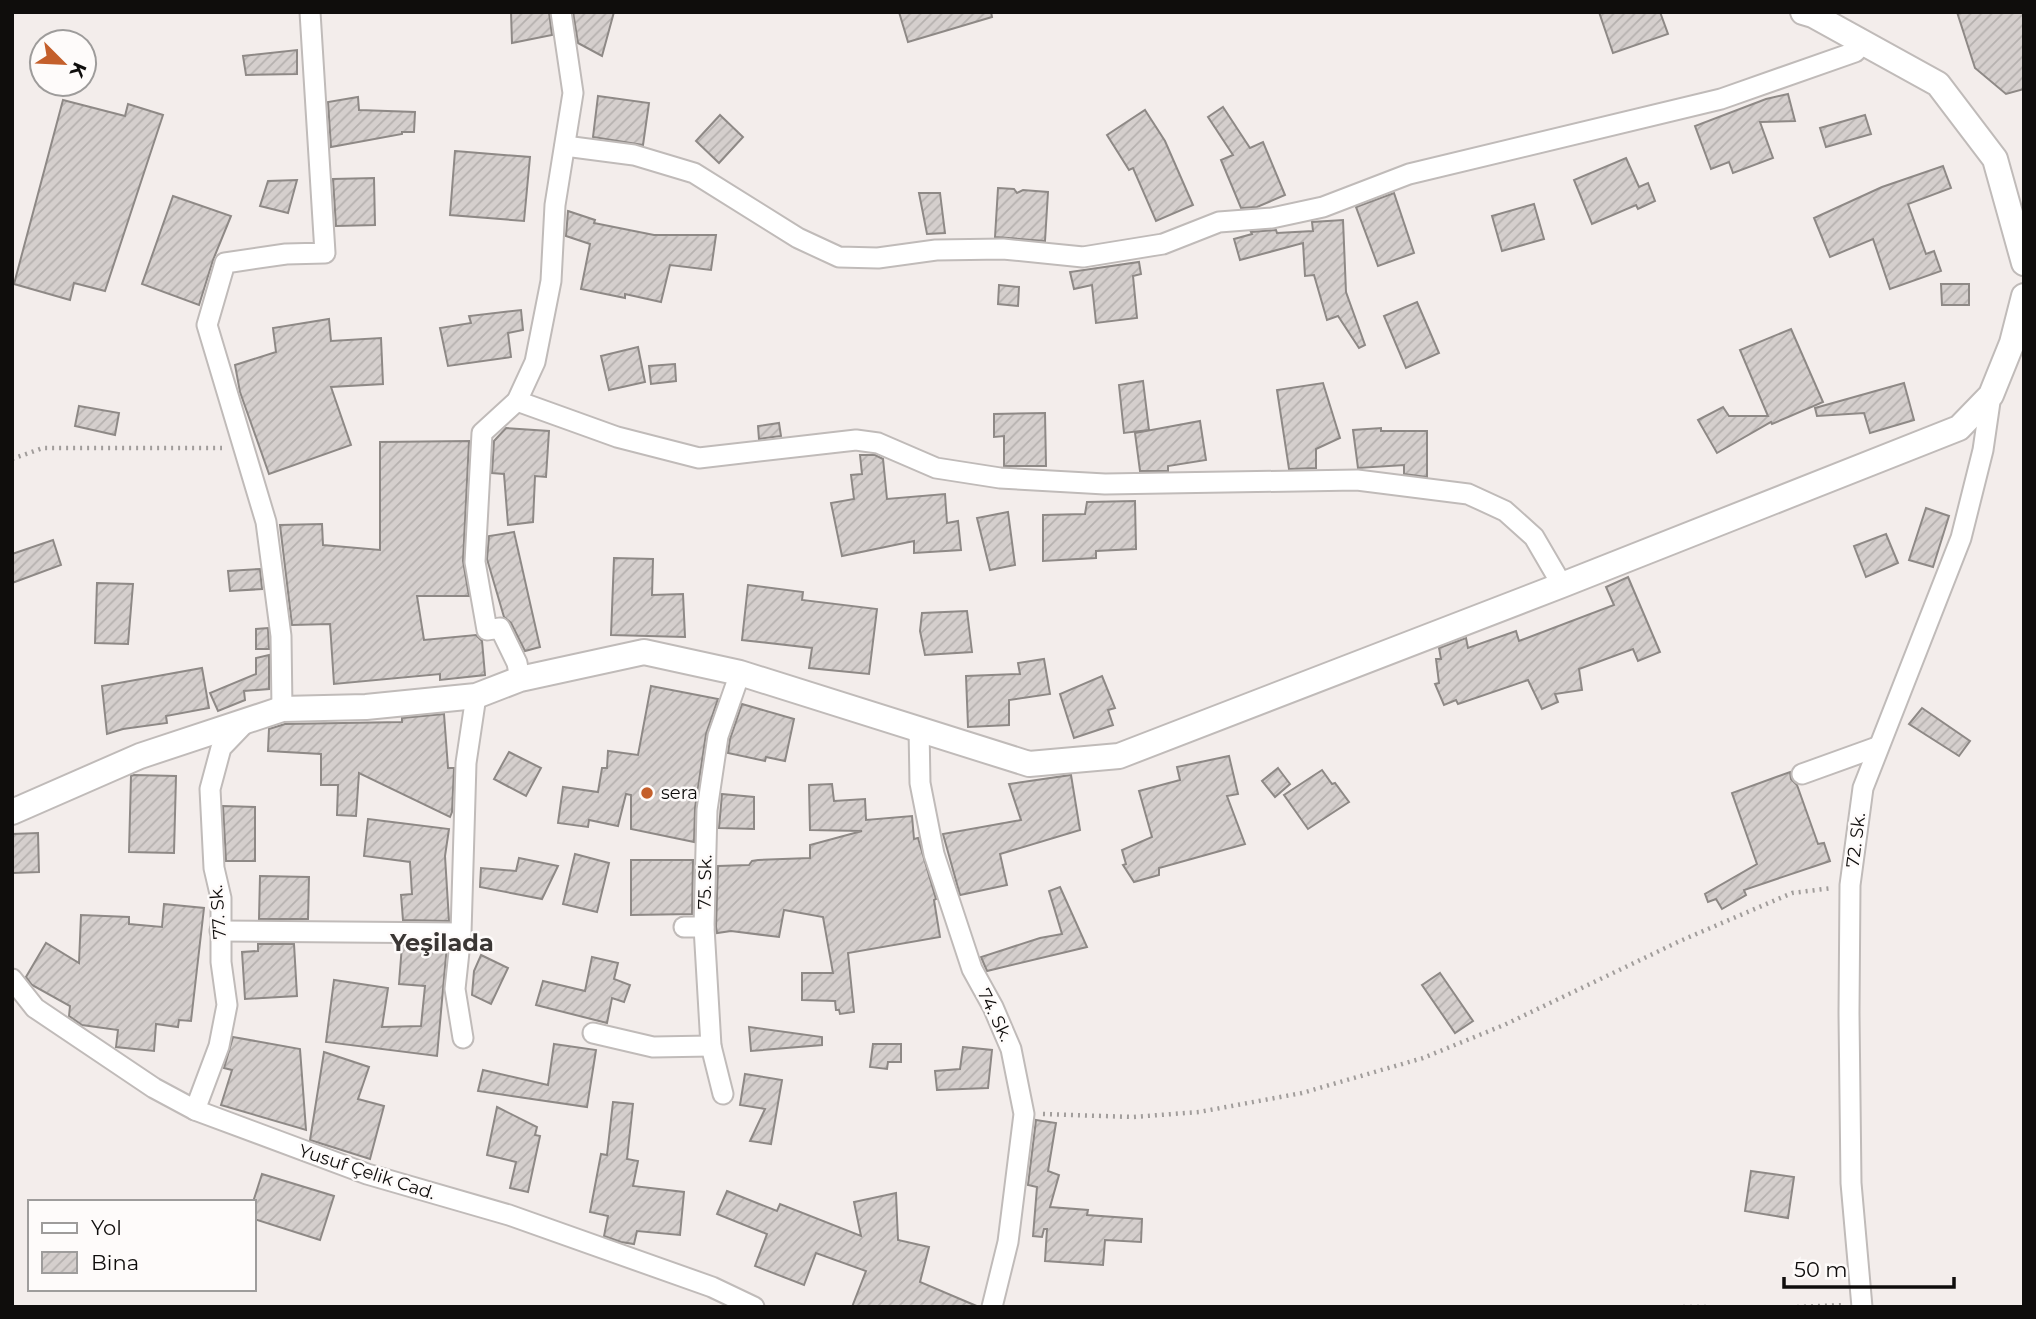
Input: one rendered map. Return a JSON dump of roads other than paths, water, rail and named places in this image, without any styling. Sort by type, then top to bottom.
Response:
[{"type":"street","points":[[282,709],[281,636],[266,522],[206,325],[225,263],[286,254],[325,253],[310,12]]},
{"type":"street","points":[[520,678],[517,663],[500,628],[487,630],[475,562],[482,433],[517,401],[535,362],[551,281],[555,205],[573,93],[561,12]]},
{"type":"street","points":[[1803,12],[1938,84],[1995,159],[2024,263]]},
{"type":"street","points":[[565,146],[634,155],[694,173],[798,238],[839,257],[878,258],[936,250],[1003,249],[1083,257],[1163,244],[1219,222],[1272,218],[1322,207],[1409,174],[1721,99],[1855,52],[1863,43]]},
{"type":"street","points":[[12,812],[140,756],[282,709],[366,707],[476,696],[520,678],[644,652],[740,673],[1029,764],[1119,756],[1959,428],[1992,395],[2012,343],[2024,296]]},
{"type":"street","name":"72. Sk.","points":[[1862,1305],[1851,1183],[1850,885],[1863,788],[1961,538],[1983,450],[1992,395]]},
{"type":"street","points":[[517,401],[617,437],[699,458],[856,440],[878,443],[936,468],[1000,478],[1105,484],[1357,480],[1468,494],[1505,511],[1534,537],[1562,585]]},
{"type":"street","name":"75. Sk.","points":[[723,1094],[711,1046],[704,928],[706,810],[719,736],[740,673]]},
{"type":"street","points":[[463,1038],[455,989],[461,933],[466,763],[476,696]]},
{"type":"street","name":"77. Sk.","points":[[195,1110],[219,1046],[227,1005],[221,962],[220,898],[214,868],[210,789],[221,748],[246,722]]},
{"type":"street","name":"74. Sk.","points":[[919,728],[920,783],[934,854],[972,969],[993,1007],[1011,1049],[1024,1114],[1008,1241],[992,1307]]},
{"type":"street","points":[[1802,774],[1877,747]]},
{"type":"street","points":[[684,927],[704,928]]},
{"type":"street","points":[[220,931],[461,933]]},
{"type":"street","name":"Yusuf Çelik Cad.","points":[[12,979],[35,1008],[154,1088],[195,1110],[367,1174],[509,1215],[712,1287],[754,1307]]},
{"type":"street","points":[[593,1033],[653,1047],[711,1046]]},
{"type":"place","name":"sera","points":[[647,793]]},
{"type":"district","name":"Yeşilada","points":[[442,942]]}]
